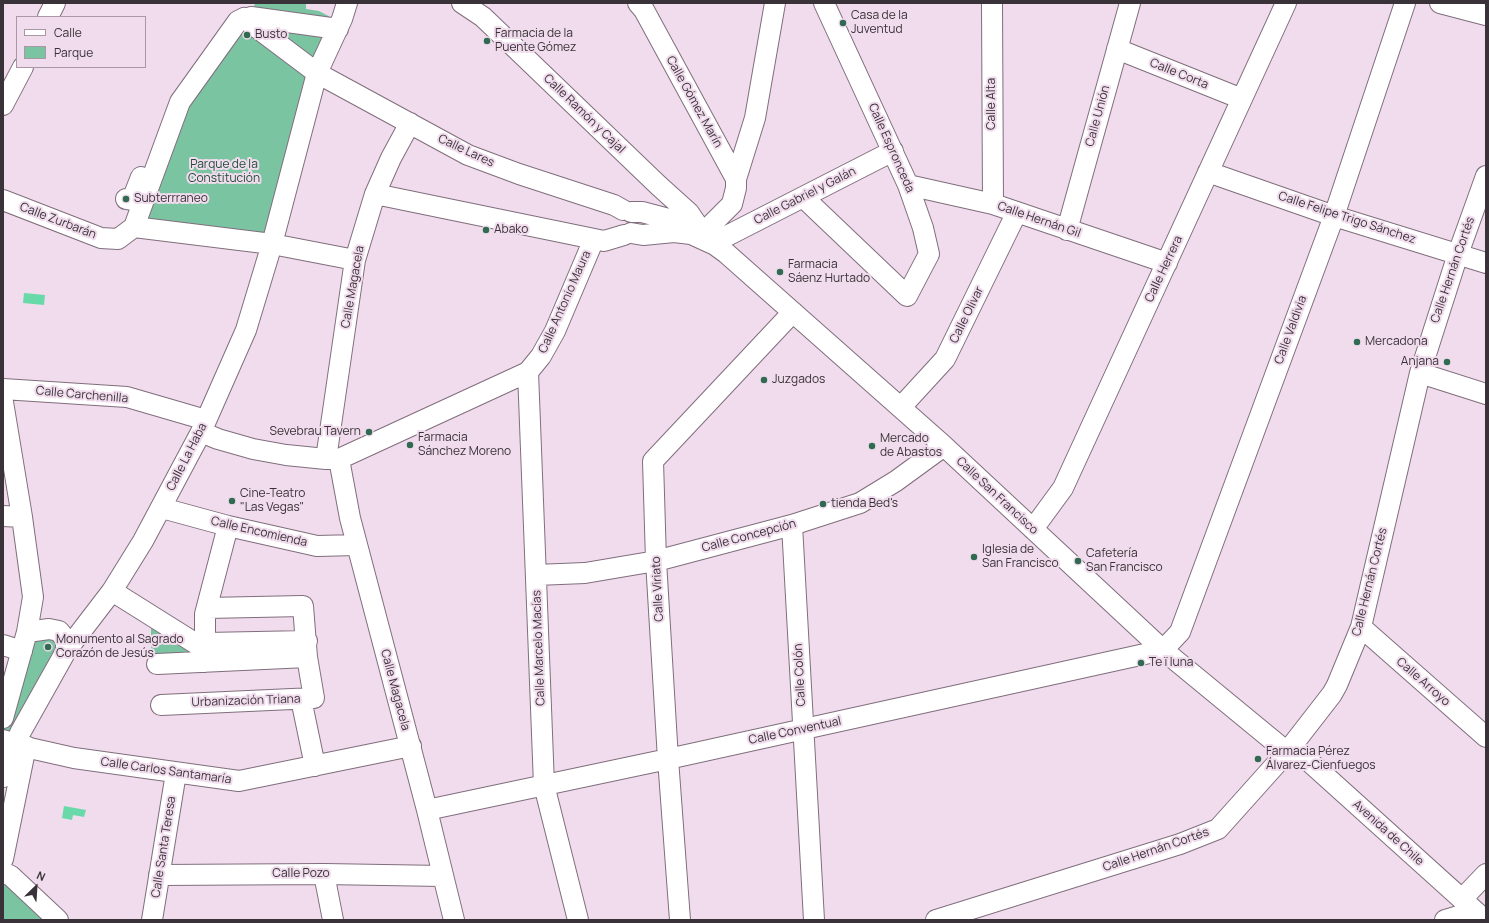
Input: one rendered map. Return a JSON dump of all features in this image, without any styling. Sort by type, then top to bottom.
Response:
[{"type":"street","points":[[48,16],[55,3]]},
{"type":"street","points":[[272,244],[317,73],[338,29],[347,3]]},
{"type":"street","name":"Calle Ramón y Cajal","points":[[462,3],[483,17],[658,185],[690,213],[712,239]]},
{"type":"street","name":"Calle Gómez Marín","points":[[638,3],[644,10],[736,179]]},
{"type":"street","points":[[627,211],[616,214],[613,217],[612,225],[617,232],[643,235],[674,232],[691,234],[715,245],[712,239],[732,204],[736,188],[736,179],[755,118],[775,3]]},
{"type":"street","name":"Calle Espronceda","points":[[802,197],[907,296],[928,254],[923,228],[908,185],[824,3]]},
{"type":"street","name":"Calle Alta","points":[[992,3],[992,204]]},
{"type":"street","name":"Calle Unión","points":[[1067,230],[1130,3]]},
{"type":"street","name":"Calle Herrera","points":[[1033,530],[1063,488],[1286,3]]},
{"type":"street","name":"Calle Valdivia","points":[[1163,650],[1180,632],[1334,216],[1405,3]]},
{"type":"street","points":[[1440,3],[1486,15]]},
{"type":"street","points":[[251,17],[338,29]]},
{"type":"street","points":[[317,73],[244,18],[238,21],[180,102],[134,227],[272,244],[355,260]]},
{"type":"street","name":"Calle Corta","points":[[1117,49],[1242,99]]},
{"type":"street","points":[[4,103],[22,68]]},
{"type":"street","name":"Calle Lares","points":[[317,73],[468,155],[519,174],[614,205],[627,211],[642,212],[688,224],[712,239]]},
{"type":"street","name":"Calle Magacela","points":[[410,123],[391,158],[375,194],[355,260],[332,459],[350,518],[427,810],[454,920]]},
{"type":"street","points":[[126,199],[132,200],[149,157],[157,144],[166,141]]},
{"type":"street","name":"Calle Gabriel y Galán","points":[[712,239],[742,228],[893,151]]},
{"type":"street","name":"Calle Felipe Trigo Sánchez","points":[[1208,172],[1334,216],[1486,263]]},
{"type":"street","name":"Calle Hernán Cortés","points":[[936,920],[1180,844],[1218,829],[1289,749],[1332,694],[1361,627],[1420,373],[1458,254],[1486,176]]},
{"type":"street","name":"Calle Hernán Gil","points":[[908,185],[992,204],[1167,263]]},
{"type":"street","points":[[375,194],[604,241],[628,234]]},
{"type":"street","name":"Calle Zurbarán","points":[[3,200],[102,238],[118,238],[134,227]]},
{"type":"street","points":[[732,204],[742,228]]},
{"type":"street","name":"Calle Olivar","points":[[901,407],[945,359],[1017,212]]},
{"type":"street","name":"Calle Antonio Maura","points":[[332,459],[528,372],[541,356],[554,331],[594,239]]},
{"type":"street","name":"Calle San Francisco","points":[[712,239],[944,446],[1163,650],[1289,749]]},
{"type":"street","name":"Calle La Haba","points":[[15,743],[66,651],[112,591],[162,508],[203,426],[246,330],[272,244]]},
{"type":"street","name":"Calle Viriato","points":[[680,920],[668,759],[656,561],[653,461],[793,312]]},
{"type":"street","name":"Calle Marcelo Macías","points":[[528,372],[544,785],[578,920]]},
{"type":"street","points":[[1420,373],[1486,394]]},
{"type":"street","name":"Calle Carchenilla","points":[[3,389],[127,397],[203,426]]},
{"type":"street","points":[[3,402],[12,516],[33,597],[27,632],[12,648],[3,718]]},
{"type":"street","points":[[203,426],[218,439],[253,449],[286,455],[332,459]]},
{"type":"street","name":"Calle Concepción","points":[[536,575],[585,573],[656,561],[792,525],[860,503],[896,481],[944,446]]},
{"type":"street","name":"Calle Encomienda","points":[[162,508],[228,526],[317,546],[357,545]]},
{"type":"street","name":"Calle Colón","points":[[792,525],[814,920]]},
{"type":"street","points":[[206,652],[207,608],[228,526]]},
{"type":"street","points":[[112,591],[206,652]]},
{"type":"street","name":"Urbanización Triana","points":[[161,705],[314,698],[303,606],[207,608]]},
{"type":"street","name":"Calle Arroyo","points":[[1361,627],[1486,737]]},
{"type":"street","points":[[27,632],[49,629],[59,631],[66,640],[66,651]]},
{"type":"street","points":[[157,664],[206,652],[307,649]]},
{"type":"street","name":"Calle Conventual","points":[[427,810],[803,730],[1163,650]]},
{"type":"street","points":[[301,699],[314,766]]},
{"type":"street","points":[[3,777],[15,743]]},
{"type":"street","points":[[3,859],[15,743]]},
{"type":"street","name":"Calle Carlos Santamaría","points":[[15,743],[74,758],[239,781],[410,746]]},
{"type":"street","name":"Avenida de Chile","points":[[1289,749],[1474,910]]},
{"type":"street","name":"Calle Santa Teresa","points":[[152,920],[176,773]]},
{"type":"street","points":[[3,872],[11,876],[58,920]]},
{"type":"street","points":[[324,874],[333,920]]},
{"type":"street","name":"Calle Pozo","points":[[159,875],[324,874],[443,876]]},
{"type":"street","points":[[1445,920],[1474,910],[1486,874]]},
{"type":"green space","name":"Parque de la Constitución","points":[[255,3],[306,3],[306,9],[319,11],[338,21],[272,244],[134,227],[180,102],[251,17]]},
{"type":"green space","points":[[151,623],[191,645],[190,658],[151,657]]},
{"type":"green space","points":[[27,632],[66,640],[20,733],[3,740],[3,718]]},
{"type":"green space","points":[[3,879],[50,920],[3,920]]},
{"type":"shaded area","points":[[24,293],[45,295],[44,305],[23,303]]},
{"type":"shaded area","points":[[64,806],[86,810],[84,817],[73,815],[72,820],[62,818]]},
{"type":"place","name":"Casa de la Juventud","points":[[843,23]]},
{"type":"place","name":"Busto","points":[[247,35]]},
{"type":"place","name":"Farmacia de la Puente Gómez","points":[[487,41]]},
{"type":"place","name":"Subterrraneo","points":[[126,199]]},
{"type":"place","name":"Abako","points":[[486,230]]},
{"type":"place","name":"Farmacia Sáenz Hurtado","points":[[780,272]]},
{"type":"place","name":"Mercadona","points":[[1357,342]]},
{"type":"place","name":"Anjana","points":[[1447,362]]},
{"type":"place","name":"Juzgados","points":[[764,380]]},
{"type":"place","name":"Sevebrau Tavern","points":[[369,432]]},
{"type":"place","name":"Farmacia Sánchez Moreno","points":[[410,445]]},
{"type":"place","name":"Mercado de Abastos","points":[[872,446]]},
{"type":"place","name":"Cine-Teatro \"Las Vegas\"","points":[[232,501]]},
{"type":"place","name":"tienda Bed's","points":[[823,504]]},
{"type":"place","name":"Iglesia de San Francisco","points":[[974,557]]},
{"type":"place","name":"Cafetería San Francisco","points":[[1078,561]]},
{"type":"place","name":"Monumento al Sagrado Corazón de Jesús","points":[[48,647]]},
{"type":"place","name":"Te ï luna","points":[[1141,663]]},
{"type":"place","name":"Farmacia Pérez Álvarez-Cienfuegos","points":[[1258,759]]}]
